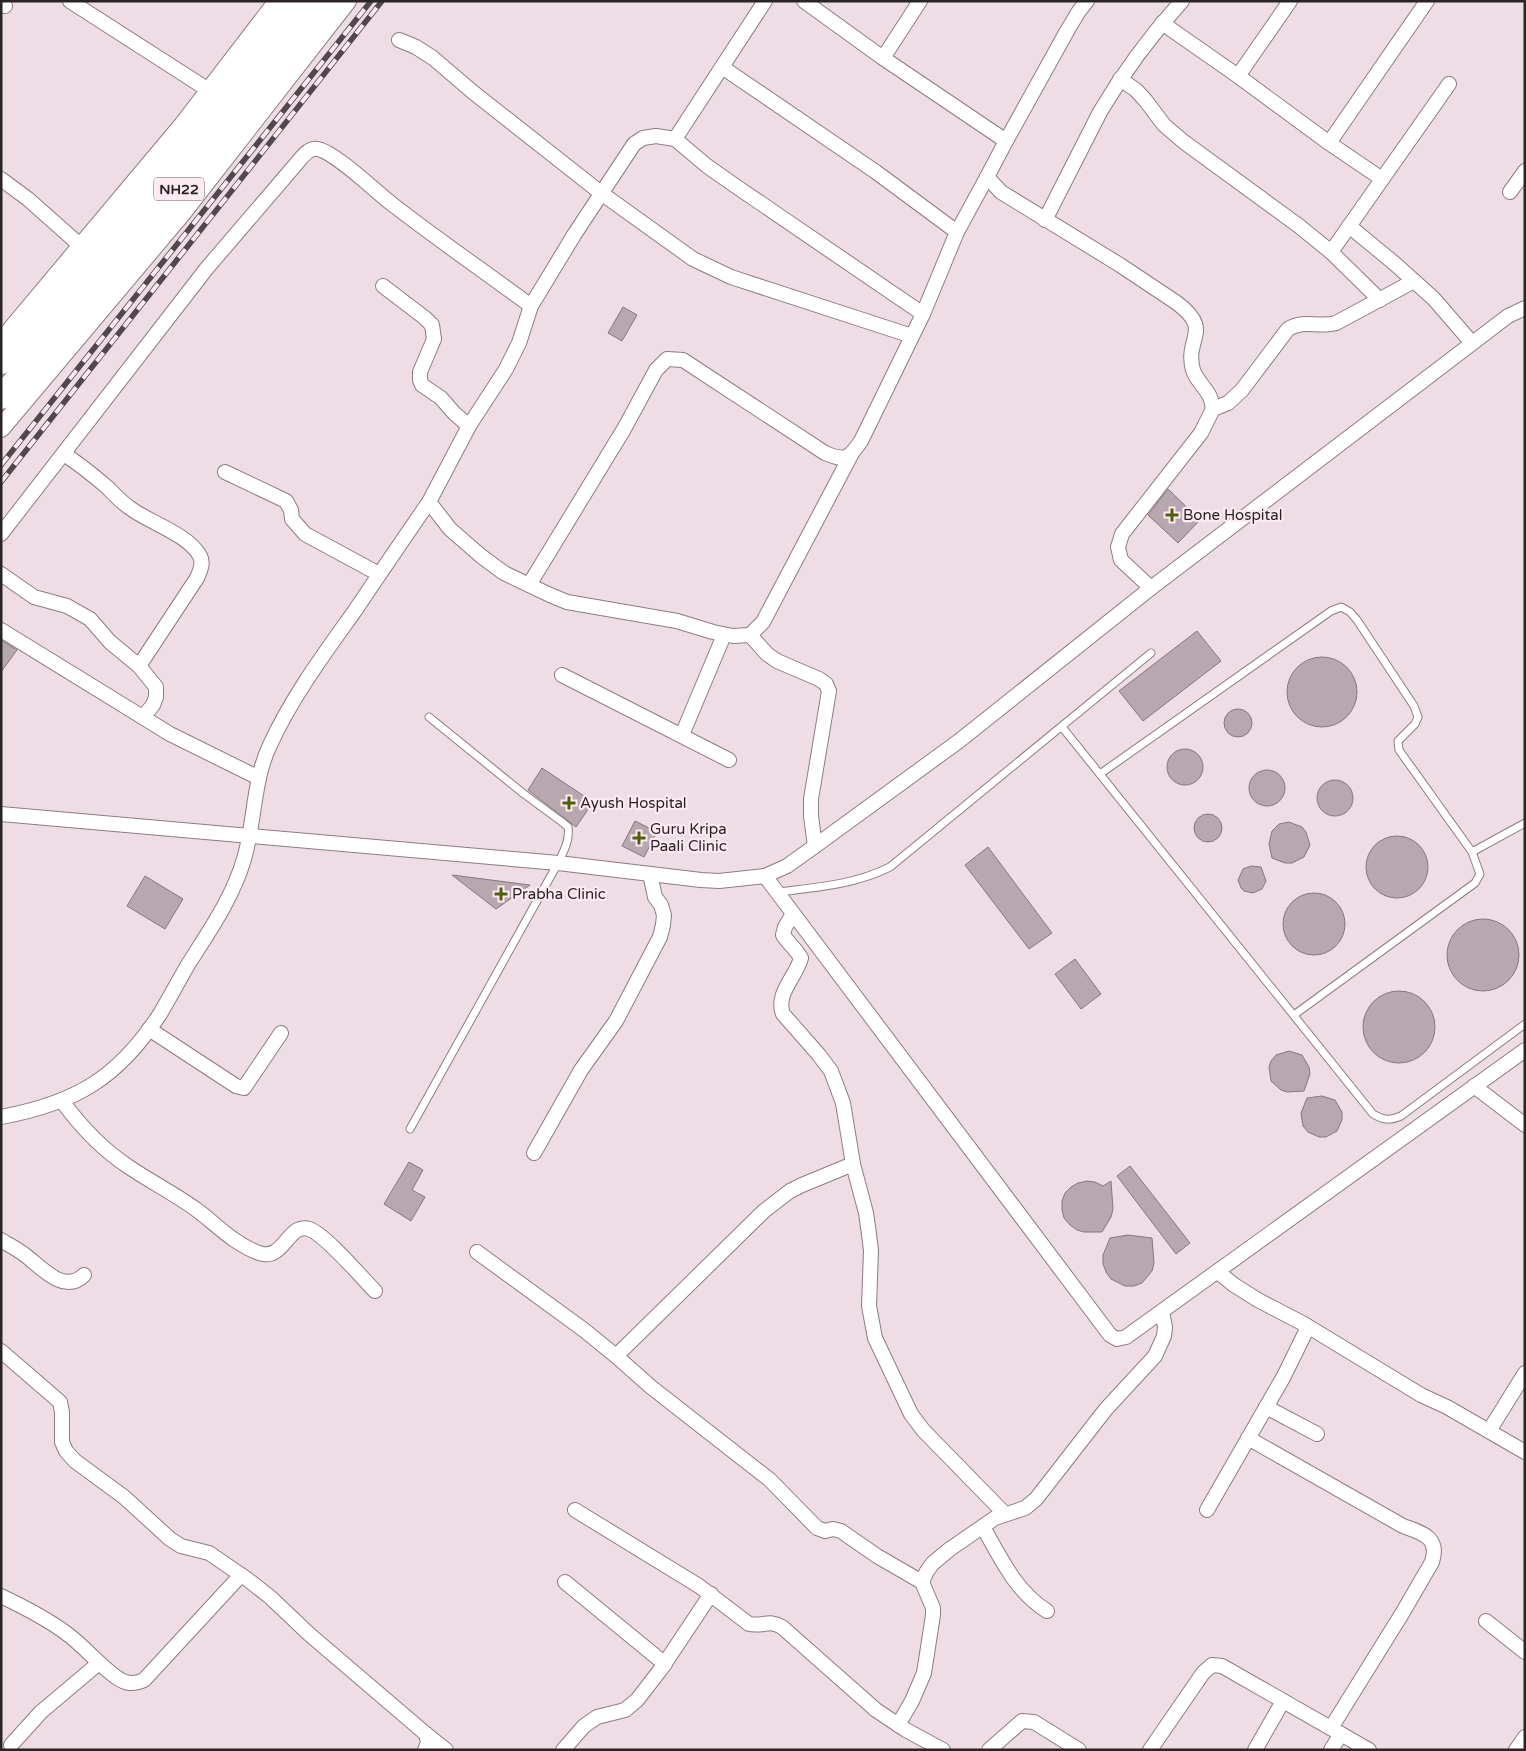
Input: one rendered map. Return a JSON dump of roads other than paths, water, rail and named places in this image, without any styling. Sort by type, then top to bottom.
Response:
[{"type":"highway","name":"NH22","points":[[1,362],[86,270],[213,114],[300,1]]},
{"type":"highway","name":"NH22","points":[[1,397],[117,269],[324,1]]},
{"type":"street","points":[[70,1],[210,91]]},
{"type":"street","points":[[1,342],[183,125],[278,1]]},
{"type":"street","points":[[1,428],[181,214],[347,1]]},
{"type":"street","points":[[675,139],[765,1]]},
{"type":"street","points":[[804,1],[883,58],[1006,141]]},
{"type":"street","points":[[883,58],[920,1]]},
{"type":"street","points":[[429,502],[450,529],[481,556],[529,586],[567,602],[677,621],[724,635],[750,635],[763,622],[851,455],[861,441],[923,314],[958,232],[1066,31],[1087,1]]},
{"type":"street","points":[[1045,220],[1100,112],[1120,79],[1162,23],[1182,1]]},
{"type":"street","points":[[1238,76],[1290,1]]},
{"type":"street","points":[[1329,143],[1427,1]]},
{"type":"street","points":[[1162,23],[1382,179]]},
{"type":"street","points":[[400,40],[416,47],[433,58],[474,93],[601,193],[693,259],[711,269],[739,280],[912,336]]},
{"type":"street","points":[[722,67],[876,172],[958,232]]},
{"type":"street","points":[[1120,79],[1136,90],[1164,126],[1299,226],[1331,252],[1380,300]]},
{"type":"street","points":[[1331,252],[1449,84]]},
{"type":"street","points":[[1,1117],[62,1101],[83,1092],[110,1072],[135,1048],[149,1029],[232,890],[244,859],[259,778],[269,746],[298,694],[429,502],[469,426],[511,360],[525,329],[531,306],[601,193],[634,144],[643,138],[656,136],[675,139],[706,166],[923,314]]},
{"type":"street","points":[[1,534],[207,268],[310,150],[317,148],[327,153],[358,174],[394,205],[531,306]]},
{"type":"street","points":[[1510,192],[1525,170]]},
{"type":"street","points":[[987,176],[1002,192],[1120,265],[1186,310],[1195,320],[1197,328],[1192,361],[1194,372],[1210,397],[1213,409],[1201,433],[1122,534],[1118,547],[1121,560],[1151,588]]},
{"type":"street","points":[[1,179],[28,199],[82,247]]},
{"type":"street","points":[[1349,226],[1442,307],[1472,343]]},
{"type":"street","points":[[1213,409],[1228,403],[1242,390],[1288,329],[1297,324],[1306,323],[1326,326],[1336,323],[1414,281]]},
{"type":"street","points":[[383,286],[432,325],[434,339],[420,372],[420,380],[422,385],[441,398],[469,426]]},
{"type":"street","points":[[1,814],[249,834],[558,863],[719,881],[765,876],[787,866],[959,741],[1151,588],[1508,316],[1525,308]]},
{"type":"street","points":[[529,586],[624,430],[656,370],[667,359],[683,360],[825,453],[838,458],[851,455]]},
{"type":"street","points":[[64,454],[84,468],[122,502],[147,518],[173,531],[201,557],[201,567],[197,578],[139,666]]},
{"type":"street","points":[[225,472],[286,501],[291,510],[292,519],[305,534],[379,574]]},
{"type":"street","points":[[1,574],[34,597],[67,606],[90,619],[110,642],[139,666],[156,687],[154,705],[143,717]]},
{"type":"street","points":[[1,630],[191,745],[259,778]]},
{"type":"street","points":[[682,736],[724,635]]},
{"type":"street","points":[[750,635],[767,654],[777,661],[819,679],[826,684],[829,690],[812,799],[811,816],[815,846]]},
{"type":"street","points":[[562,675],[729,760]]},
{"type":"street","points":[[534,1153],[581,1070],[616,1021],[660,936],[664,916],[662,905],[655,897],[650,874]]},
{"type":"street","points":[[765,876],[1110,1335],[1117,1339],[1126,1338],[1525,1050]]},
{"type":"street","points":[[793,914],[785,927],[783,935],[788,943],[796,949],[801,958],[781,1000],[780,1007],[783,1014],[819,1055],[831,1072],[843,1103],[853,1164],[866,1213],[869,1234],[871,1251],[869,1306],[875,1338],[911,1414],[923,1430],[1005,1514]]},
{"type":"street","points":[[149,1029],[236,1086],[244,1088],[281,1033]]},
{"type":"street","points":[[1474,1086],[1525,1125]]},
{"type":"street","points":[[62,1101],[87,1132],[116,1158],[178,1197],[233,1239],[248,1248],[267,1255],[274,1254],[296,1231],[304,1228],[310,1229],[331,1245],[375,1291]]},
{"type":"street","points":[[616,1356],[764,1211],[802,1184],[853,1164]]},
{"type":"street","points":[[1,1240],[16,1248],[63,1282],[77,1282],[84,1275]]},
{"type":"street","points":[[477,1252],[584,1330],[651,1387],[770,1480],[817,1528],[825,1531],[833,1529],[841,1531],[877,1556],[922,1582],[934,1615],[924,1672],[912,1701],[898,1725]]},
{"type":"street","points":[[1218,1272],[1246,1293],[1308,1327],[1421,1395],[1447,1407],[1525,1452]]},
{"type":"street","points":[[922,1582],[933,1562],[983,1526],[995,1518],[1025,1508],[1036,1500],[1106,1409],[1155,1356],[1164,1336],[1165,1327],[1162,1312]]},
{"type":"street","points":[[1207,1510],[1284,1376],[1308,1327]]},
{"type":"street","points":[[1,1351],[60,1402],[62,1442],[66,1451],[75,1461],[124,1497],[170,1539],[181,1546],[209,1552],[270,1597],[309,1634],[446,1750]]},
{"type":"street","points":[[1489,1431],[1525,1373]]},
{"type":"street","points":[[1266,1407],[1317,1434]]},
{"type":"street","points":[[1248,1438],[1403,1526],[1420,1532],[1434,1546],[1434,1554],[1428,1569],[1336,1731],[1331,1750]]},
{"type":"street","points":[[575,1510],[711,1594],[749,1624],[758,1626],[775,1623],[782,1627],[861,1698],[898,1725],[943,1750]]},
{"type":"street","points":[[983,1526],[1011,1575],[1037,1605],[1047,1611]]},
{"type":"street","points":[[1,1596],[59,1628],[125,1683],[135,1684],[144,1680],[241,1575]]},
{"type":"street","points":[[565,1582],[665,1664]]},
{"type":"street","points":[[563,1750],[577,1733],[597,1717],[625,1710],[637,1700],[665,1664],[711,1594]]},
{"type":"street","points":[[1486,1621],[1525,1652]]},
{"type":"street","points":[[9,1744],[41,1712],[99,1663]]},
{"type":"street","points":[[1150,1750],[1202,1673],[1212,1665],[1222,1666],[1369,1750]]},
{"type":"street","points":[[1255,1750],[1283,1701]]},
{"type":"street","points":[[988,1750],[1022,1721],[1034,1722],[1079,1750]]},
{"type":"street","points":[[425,1750],[428,1742],[426,1734]]},
{"type":"street","points":[[1516,1750],[1525,1737]]},
{"type":"lane","points":[[1100,774],[1331,611],[1341,606],[1357,620],[1414,706],[1418,717],[1416,724],[1398,741],[1398,750],[1472,852],[1480,874],[1475,883],[1294,1015]]},
{"type":"lane","points":[[778,892],[844,884],[872,877],[890,867],[1150,653]]},
{"type":"lane","points":[[410,1128],[558,863],[568,842],[569,834],[568,826],[524,794],[429,717]]},
{"type":"lane","points":[[1062,727],[1373,1114],[1382,1119],[1390,1120],[1400,1116],[1525,1024]]},
{"type":"lane","points":[[1472,852],[1525,823]]},
{"type":"railway","points":[[1,465],[371,1]]},
{"type":"railway","points":[[1,482],[382,1]]},
{"type":"place","name":"Bone Hospital","points":[[1172,515]]},
{"type":"place","name":"Ayush Hospital","points":[[569,803]]},
{"type":"place","name":"Guru Kripa Paali Clinic","points":[[639,838]]},
{"type":"place","name":"Prabha Clinic","points":[[501,894]]}]
